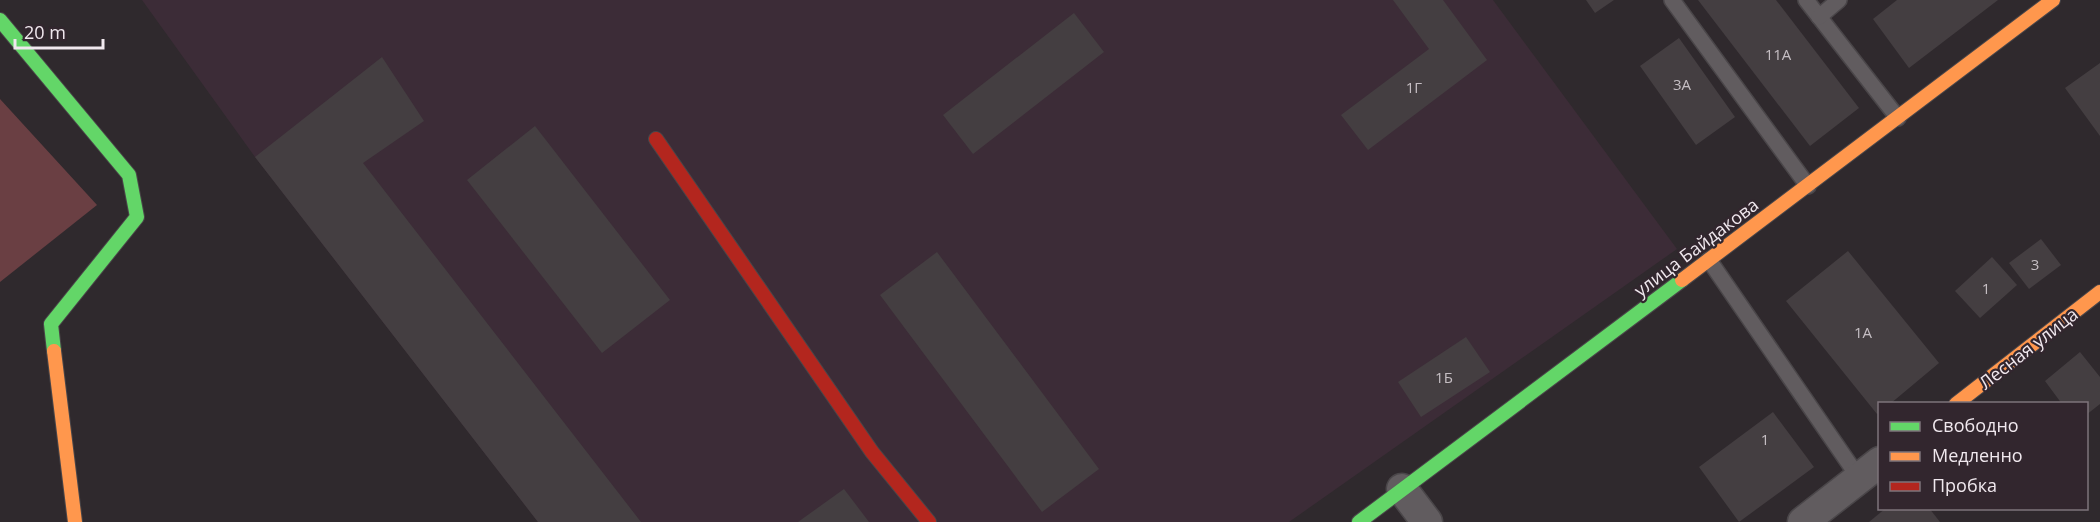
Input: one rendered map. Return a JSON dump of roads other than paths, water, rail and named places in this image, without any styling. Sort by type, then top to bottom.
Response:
[{"type":"street","name":"улица Байдакова","points":[[1359,522],[2053,0]]},
{"type":"street","points":[[0,20],[129,175],[137,217],[51,324],[75,522]]},
{"type":"street","points":[[656,138],[872,452],[929,522]]},
{"type":"street","name":"Лесная улица","points":[[1959,402],[2100,292]]},
{"type":"street","points":[[1803,522],[1869,470]]},
{"type":"street","points":[[1402,489],[1427,522]]},
{"type":"lane","points":[[1672,0],[1808,186]]},
{"type":"lane","points":[[1806,0],[1898,118]]},
{"type":"lane","points":[[1819,17],[1839,0]]},
{"type":"lane","points":[[1709,260],[1869,470]]}]
